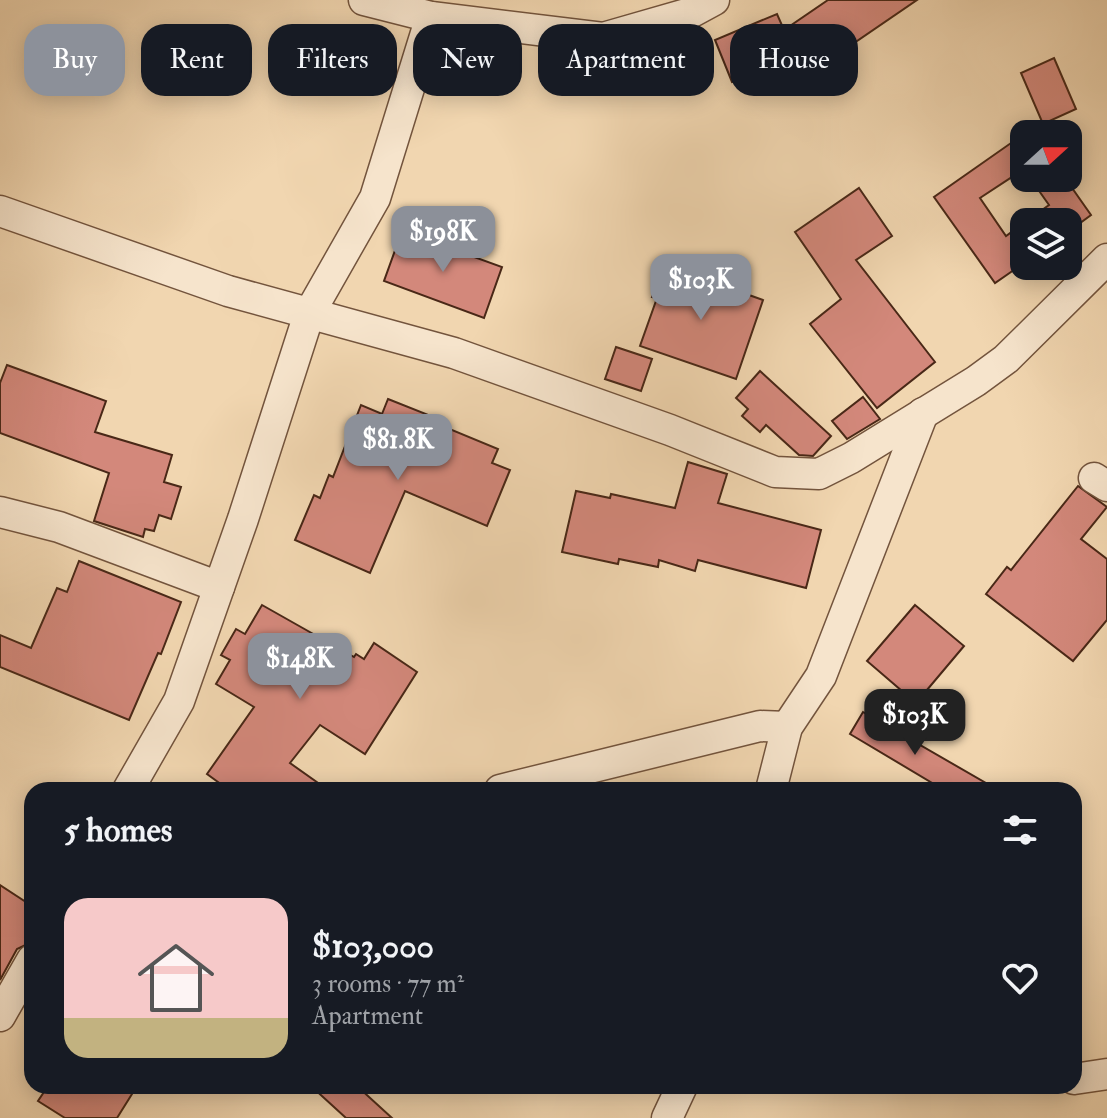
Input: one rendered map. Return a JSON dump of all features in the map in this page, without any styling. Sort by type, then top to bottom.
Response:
[{"type":"street","points":[[364,0],[431,17],[603,38],[690,13],[714,0]]},
{"type":"street","points":[[133,782],[179,701],[309,314],[375,198],[431,17]]},
{"type":"street","points":[[0,211],[228,291],[454,353],[670,430],[775,472],[819,474],[851,458],[1006,359],[1107,259]]},
{"type":"street","points":[[773,782],[787,727],[821,676],[923,413]]},
{"type":"street","points":[[0,512],[59,527],[219,587]]},
{"type":"street","points":[[532,782],[760,726],[787,727]]},
{"type":"street","points":[[0,1016],[24,974]]},
{"type":"street","points":[[1082,1078],[1107,1074]]},
{"type":"street","points":[[667,1118],[678,1094]]},
{"type":"building","points":[[828,0],[917,0],[858,40],[858,24],[793,24]]},
{"type":"building","points":[[777,14],[781,24],[753,24]]},
{"type":"building","points":[[730,34],[730,77],[715,40]]},
{"type":"building","points":[[1054,58],[1076,109],[1052,120],[1041,120],[1021,73]]},
{"type":"building","points":[[1010,144],[1010,178],[980,198],[1006,236],[1010,233],[1010,273],[995,283],[934,197]]},
{"type":"building","points":[[859,188],[892,236],[856,260],[935,362],[877,408],[810,324],[841,299],[795,232]]},
{"type":"building","points":[[1040,192],[1075,192],[1091,215],[1082,222],[1082,208],[1045,208],[1049,205]]},
{"type":"building","points":[[402,231],[502,267],[484,318],[384,281]]},
{"type":"building","points":[[668,266],[763,300],[736,379],[640,346],[657,298],[652,297],[659,274],[665,276]]},
{"type":"building","points":[[616,347],[652,359],[641,391],[605,379]]},
{"type":"building","points":[[7,365],[106,401],[95,432],[172,455],[164,482],[181,487],[171,519],[159,515],[154,531],[145,529],[143,537],[94,521],[109,473],[0,433],[0,383]]},
{"type":"building","points":[[760,371],[831,436],[813,456],[799,455],[766,425],[760,432],[742,416],[748,409],[736,398]]},
{"type":"building","points":[[863,397],[880,419],[847,439],[832,421]]},
{"type":"building","points":[[388,399],[431,416],[430,421],[498,449],[492,463],[510,470],[487,526],[405,491],[370,573],[295,540],[314,495],[320,498],[329,475],[333,477],[361,405],[382,414]]},
{"type":"building","points":[[688,462],[727,474],[718,503],[821,530],[806,588],[698,560],[695,571],[659,560],[658,567],[619,559],[618,564],[562,552],[576,491],[610,498],[611,494],[675,508]]},
{"type":"building","points":[[1078,486],[1107,507],[1081,539],[1107,559],[1107,620],[1073,661],[986,594],[1007,567],[1011,570]]},
{"type":"building","points":[[79,561],[181,602],[161,654],[158,653],[129,720],[0,667],[0,635],[31,648],[57,588],[67,592]]},
{"type":"building","points":[[262,605],[354,657],[356,654],[364,659],[374,643],[417,672],[365,754],[320,725],[290,763],[317,782],[218,782],[207,774],[254,707],[216,684],[230,660],[221,655],[236,629],[245,634]]},
{"type":"building","points":[[915,605],[964,646],[916,703],[867,661]]},
{"type":"building","points":[[863,712],[984,782],[931,782],[850,734]]},
{"type":"building","points":[[0,885],[24,901],[24,946],[17,949],[0,980]]},
{"type":"building","points":[[43,1094],[132,1094],[117,1118],[65,1118],[38,1101]]},
{"type":"building","points":[[320,1094],[366,1094],[392,1118],[346,1118]]}]
